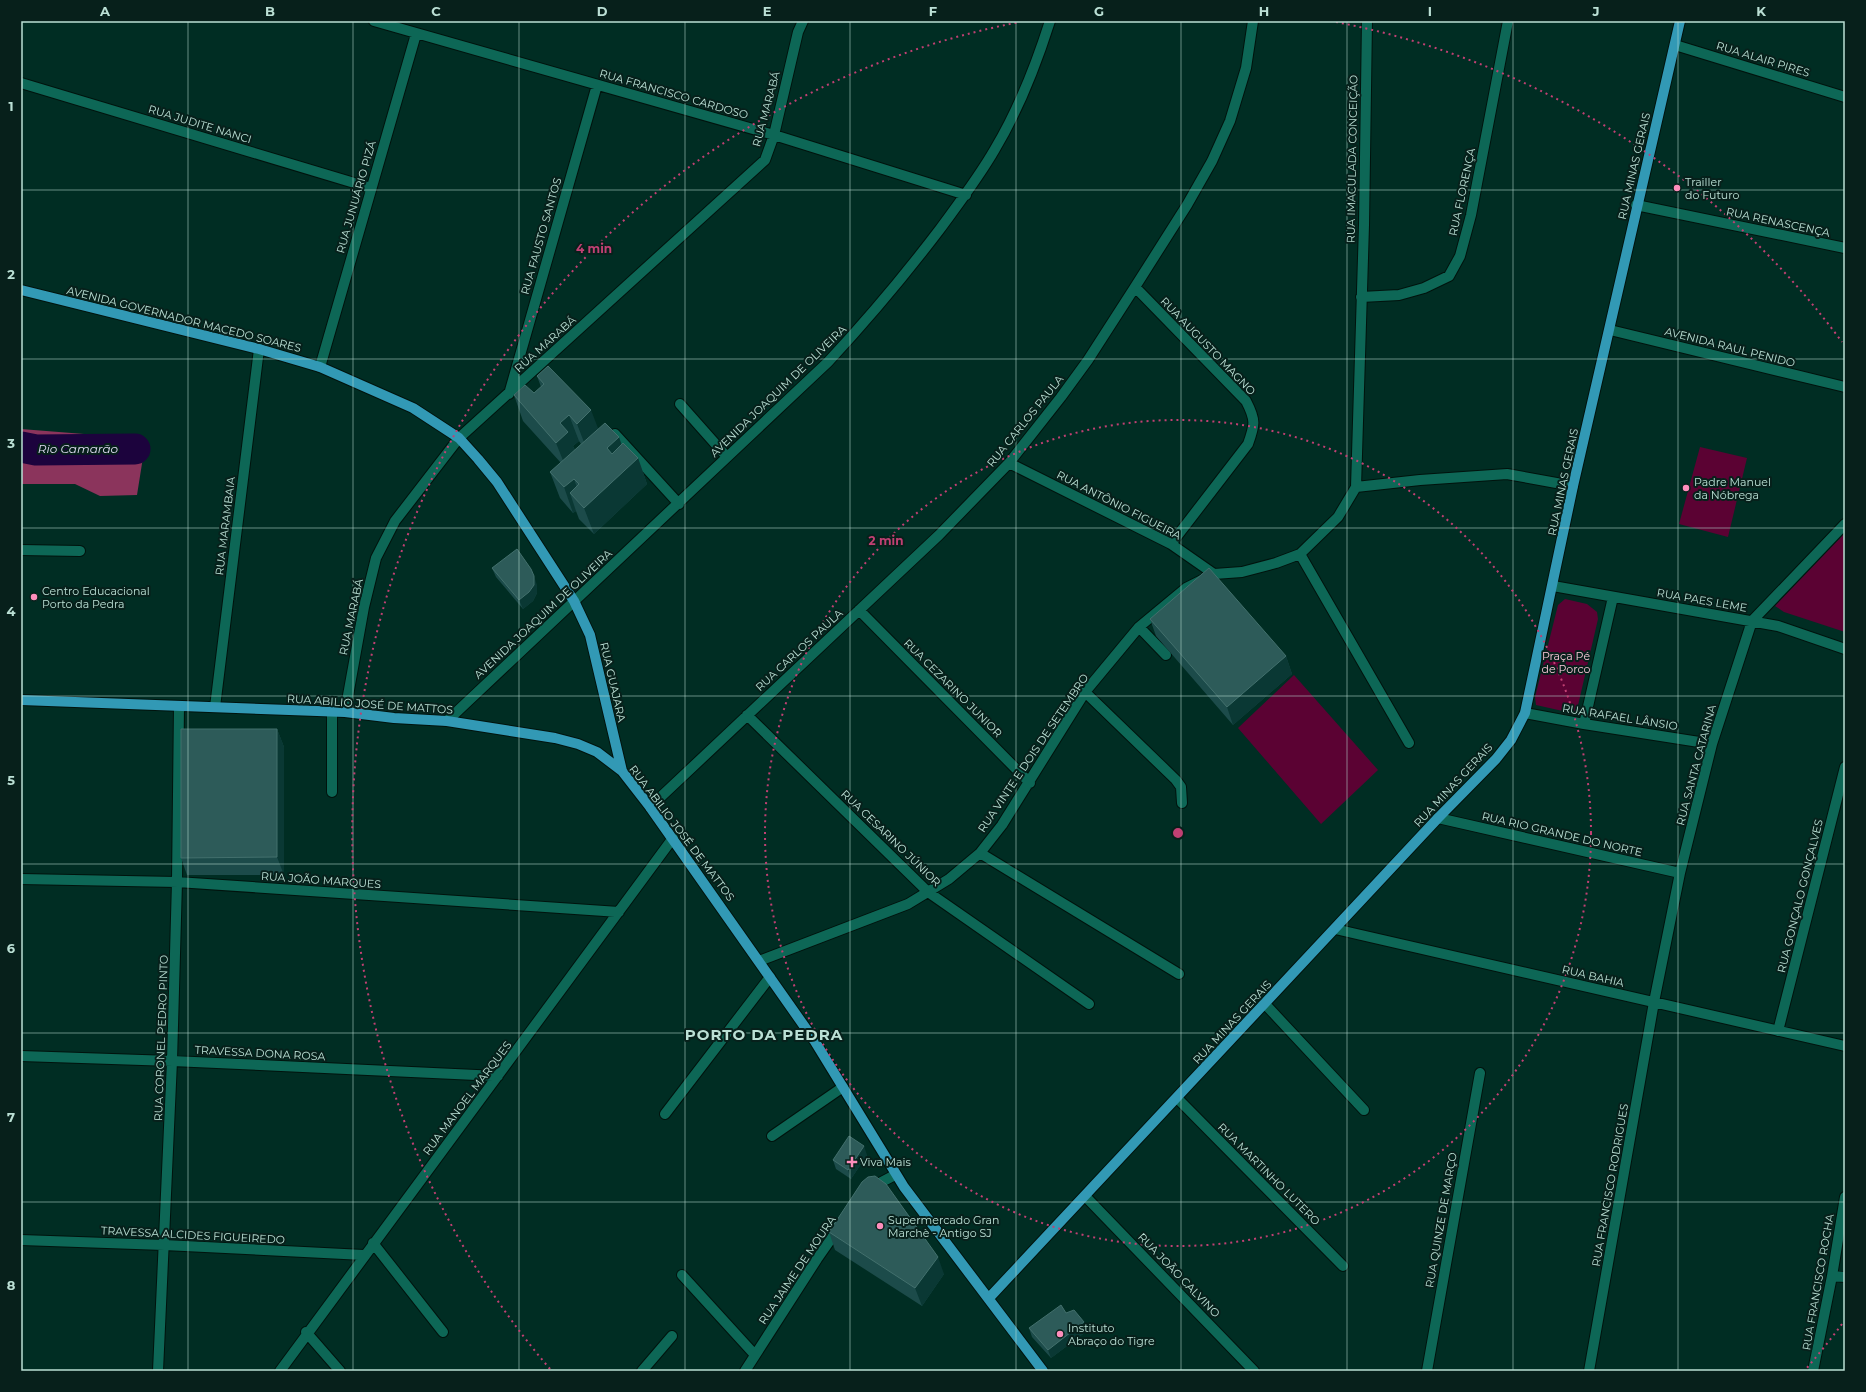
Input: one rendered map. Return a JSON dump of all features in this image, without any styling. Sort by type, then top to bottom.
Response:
[{"type":"main road","name":"RUA MINAS GERAIS","points":[[989,1298],[1438,818],[1496,759],[1510,740],[1525,713],[1573,486],[1610,330],[1636,205],[1680,21]]},
{"type":"main road","name":"AVENIDA GOVERNADOR MACEDO SOARES","points":[[21,290],[259,349],[320,367],[413,408],[459,438],[496,482],[574,601]]},
{"type":"main road","name":"RUA GUAJARA","points":[[574,601],[590,635],[622,771]]},
{"type":"main road","name":"RUA ABILIO JOSÉ DE MATTOS","points":[[21,700],[332,711],[394,718],[447,721],[555,738],[578,744],[597,752],[622,771],[673,838],[814,1040],[895,1174],[989,1298],[1039,1369]]},
{"type":"street","name":"RUA FRANCISCO CARDOSO","points":[[374,21],[774,135],[966,195]]},
{"type":"street","name":"RUA MARABÁ","points":[[345,712],[364,607],[376,558],[395,521],[459,438],[765,160],[774,135],[798,32],[804,21]]},
{"type":"street","name":"AVENIDA JOAQUIM DE OLIVEIRA","points":[[447,721],[828,362],[878,308],[966,195],[995,149],[1016,110],[1038,59],[1050,21]]},
{"type":"street","name":"RUA CARLOS PAULA","points":[[650,807],[939,535],[1009,463],[1088,360],[1187,205],[1212,161],[1230,121],[1246,68],[1253,21]]},
{"type":"street","name":"RUA IMACULADA CONCEIÇÃO","points":[[1362,297],[1367,21]]},
{"type":"street","name":"RUA FLORENÇA","points":[[1362,297],[1399,295],[1424,288],[1449,276],[1460,256],[1471,215],[1508,21]]},
{"type":"street","name":"RUA JUNUÁRIO PIZÁ","points":[[320,367],[416,34]]},
{"type":"street","name":"RUA ALAIR PIRES","points":[[1674,45],[1845,97]]},
{"type":"street","name":"RUA JUDITE NANCI","points":[[21,83],[372,188]]},
{"type":"street","name":"RUA FAUSTO SANTOS","points":[[509,394],[597,85]]},
{"type":"street","name":"RUA RENASCENÇA","points":[[1636,205],[1845,248]]},
{"type":"street","name":"RUA AUGUSTO MAGNO","points":[[1135,288],[1246,401],[1254,415],[1254,428],[1248,444],[1172,544]]},
{"type":"street","name":"RUA VINTE E DOIS DE SETEMBRO","points":[[759,961],[908,904],[949,879],[980,853],[1030,783],[1085,692],[1139,627],[1186,588],[1214,574],[1242,572],[1276,563],[1300,554],[1338,517],[1356,487],[1362,297]]},
{"type":"street","name":"AVENIDA RAUL PENIDO","points":[[1610,330],[1845,387]]},
{"type":"street","name":"RUA MARAMBAIA","points":[[215,707],[259,349]]},
{"type":"street","points":[[680,404],[727,457]]},
{"type":"street","points":[[615,434],[679,504]]},
{"type":"street","name":"RUA ANTÔNIO FIGUEIRA","points":[[1009,463],[1172,544],[1214,574]]},
{"type":"street","points":[[1356,487],[1420,480],[1507,474],[1573,486]]},
{"type":"street","name":"RUA SANTA CATARINA","points":[[1654,1002],[1680,873],[1712,744],[1752,621],[1845,524]]},
{"type":"street","points":[[21,550],[80,551]]},
{"type":"street","points":[[1300,554],[1409,743]]},
{"type":"street","name":"RUA PAES LEME","points":[[1553,586],[1778,626],[1845,649]]},
{"type":"street","points":[[1584,724],[1613,597]]},
{"type":"street","name":"RUA CEZARINO JUNIOR","points":[[859,610],[1030,783]]},
{"type":"street","points":[[1139,627],[1166,655]]},
{"type":"street","points":[[1085,692],[1176,780],[1181,787],[1182,803]]},
{"type":"street","name":"RUA CORONEL PEDRO PINTO","points":[[158,1371],[172,1061],[177,882],[179,706]]},
{"type":"street","points":[[332,711],[332,792]]},
{"type":"street","name":"RUA RAFAEL LÂNSIO","points":[[1525,713],[1584,724],[1712,744]]},
{"type":"street","name":"RUA CESARINO JÚNIOR","points":[[747,715],[928,892],[1089,1004]]},
{"type":"street","name":"RUA GONÇALO GONÇALVES","points":[[1778,1031],[1845,767]]},
{"type":"street","name":"RUA RIO GRANDE DO NORTE","points":[[1438,818],[1680,873]]},
{"type":"street","name":"RUA MANOEL MARQUES","points":[[280,1371],[306,1332],[498,1076],[673,838]]},
{"type":"street","points":[[980,853],[1178,974]]},
{"type":"street","name":"RUA JOÃO MARQUES","points":[[21,879],[177,882],[619,912]]},
{"type":"street","name":"RUA BAHIA","points":[[1335,928],[1845,1046]]},
{"type":"street","points":[[665,1114],[770,977]]},
{"type":"street","name":"RUA FRANCISCO RODRIGUES","points":[[1589,1371],[1654,1002]]},
{"type":"street","points":[[1265,1004],[1364,1110]]},
{"type":"street","name":"TRAVESSA DONA ROSA","points":[[21,1056],[172,1061],[498,1076]]},
{"type":"street","name":"RUA QUINZE DE MARÇO","points":[[1427,1371],[1480,1073]]},
{"type":"street","points":[[772,1136],[842,1087]]},
{"type":"street","name":"RUA MARTINHO LUTERO","points":[[1177,1098],[1343,1266]]},
{"type":"street","points":[[867,1191],[895,1174]]},
{"type":"street","name":"RUA JOÃO CALVINO","points":[[1086,1196],[1254,1371]]},
{"type":"street","name":"RUA FRANCISCO ROCHA","points":[[1813,1371],[1832,1276],[1845,1197]]},
{"type":"street","name":"RUA JAIME DE MOURA","points":[[745,1371],[817,1258],[843,1221]]},
{"type":"street","name":"TRAVESSA ALCIDES FIGUEIREDO","points":[[21,1240],[164,1245],[364,1255]]},
{"type":"street","points":[[373,1243],[443,1332]]},
{"type":"street","points":[[682,1274],[755,1355]]},
{"type":"street","points":[[1832,1276],[1845,1277]]},
{"type":"street","points":[[306,1332],[340,1371]]},
{"type":"street","points":[[642,1371],[672,1336]]},
{"type":"green space","points":[[1700,447],[1747,458],[1728,537],[1679,524]]},
{"type":"green space","points":[[1845,533],[1845,632],[1784,612],[1775,606]]},
{"type":"green space","name":"Praça Pé de Porco","points":[[1565,599],[1587,604],[1597,612],[1598,619],[1576,714],[1536,705],[1535,697],[1558,605]]},
{"type":"green space","points":[[1294,675],[1378,770],[1321,824],[1238,728]]},
{"type":"shaded area","points":[[21,429],[122,437],[144,451],[137,495],[100,496],[75,484],[21,484]]},
{"type":"building","points":[[548,366],[591,410],[577,424],[569,415],[560,423],[568,432],[556,443],[514,395],[525,385],[534,393],[544,384],[537,376]]},
{"type":"building","points":[[605,423],[619,437],[607,448],[612,454],[623,443],[638,458],[584,508],[570,493],[579,484],[574,479],[564,487],[550,472]]},
{"type":"building","points":[[517,549],[534,576],[534,585],[529,592],[519,600],[492,568]]},
{"type":"building","points":[[1209,568],[1286,656],[1227,707],[1150,619]]},
{"type":"building","points":[[181,729],[277,729],[277,857],[181,858]]},
{"type":"building","points":[[849,1136],[864,1146],[848,1170],[833,1160]]},
{"type":"building","name":"Supermercado Gran Marchè - Antigo SJ","points":[[875,1176],[886,1184],[938,1257],[915,1288],[829,1232],[862,1182],[868,1177]]},
{"type":"building","name":"Instituto Abraço do Tigre","points":[[1061,1305],[1066,1313],[1074,1310],[1084,1322],[1048,1350],[1029,1328]]},
{"type":"waterway","name":"Rio Camarão","points":[[21,447],[36,450],[135,449]]},
{"type":"place","name":"Trailler do Futuro","points":[[1677,188]]},
{"type":"place","name":"Padre Manuel da Nóbrega","points":[[1686,488]]},
{"type":"place","name":"Centro Educacional Porto da Pedra","points":[[34,597]]},
{"type":"place","name":"Viva Mais","points":[[852,1162]]},
{"type":"place","name":"Supermercado Gran Marchè - Antigo SJ","points":[[880,1226]]},
{"type":"place","name":"Instituto Abraço do Tigre","points":[[1060,1334]]},
{"type":"district","name":"PORTO DA PEDRA","points":[[764,1035]]}]
